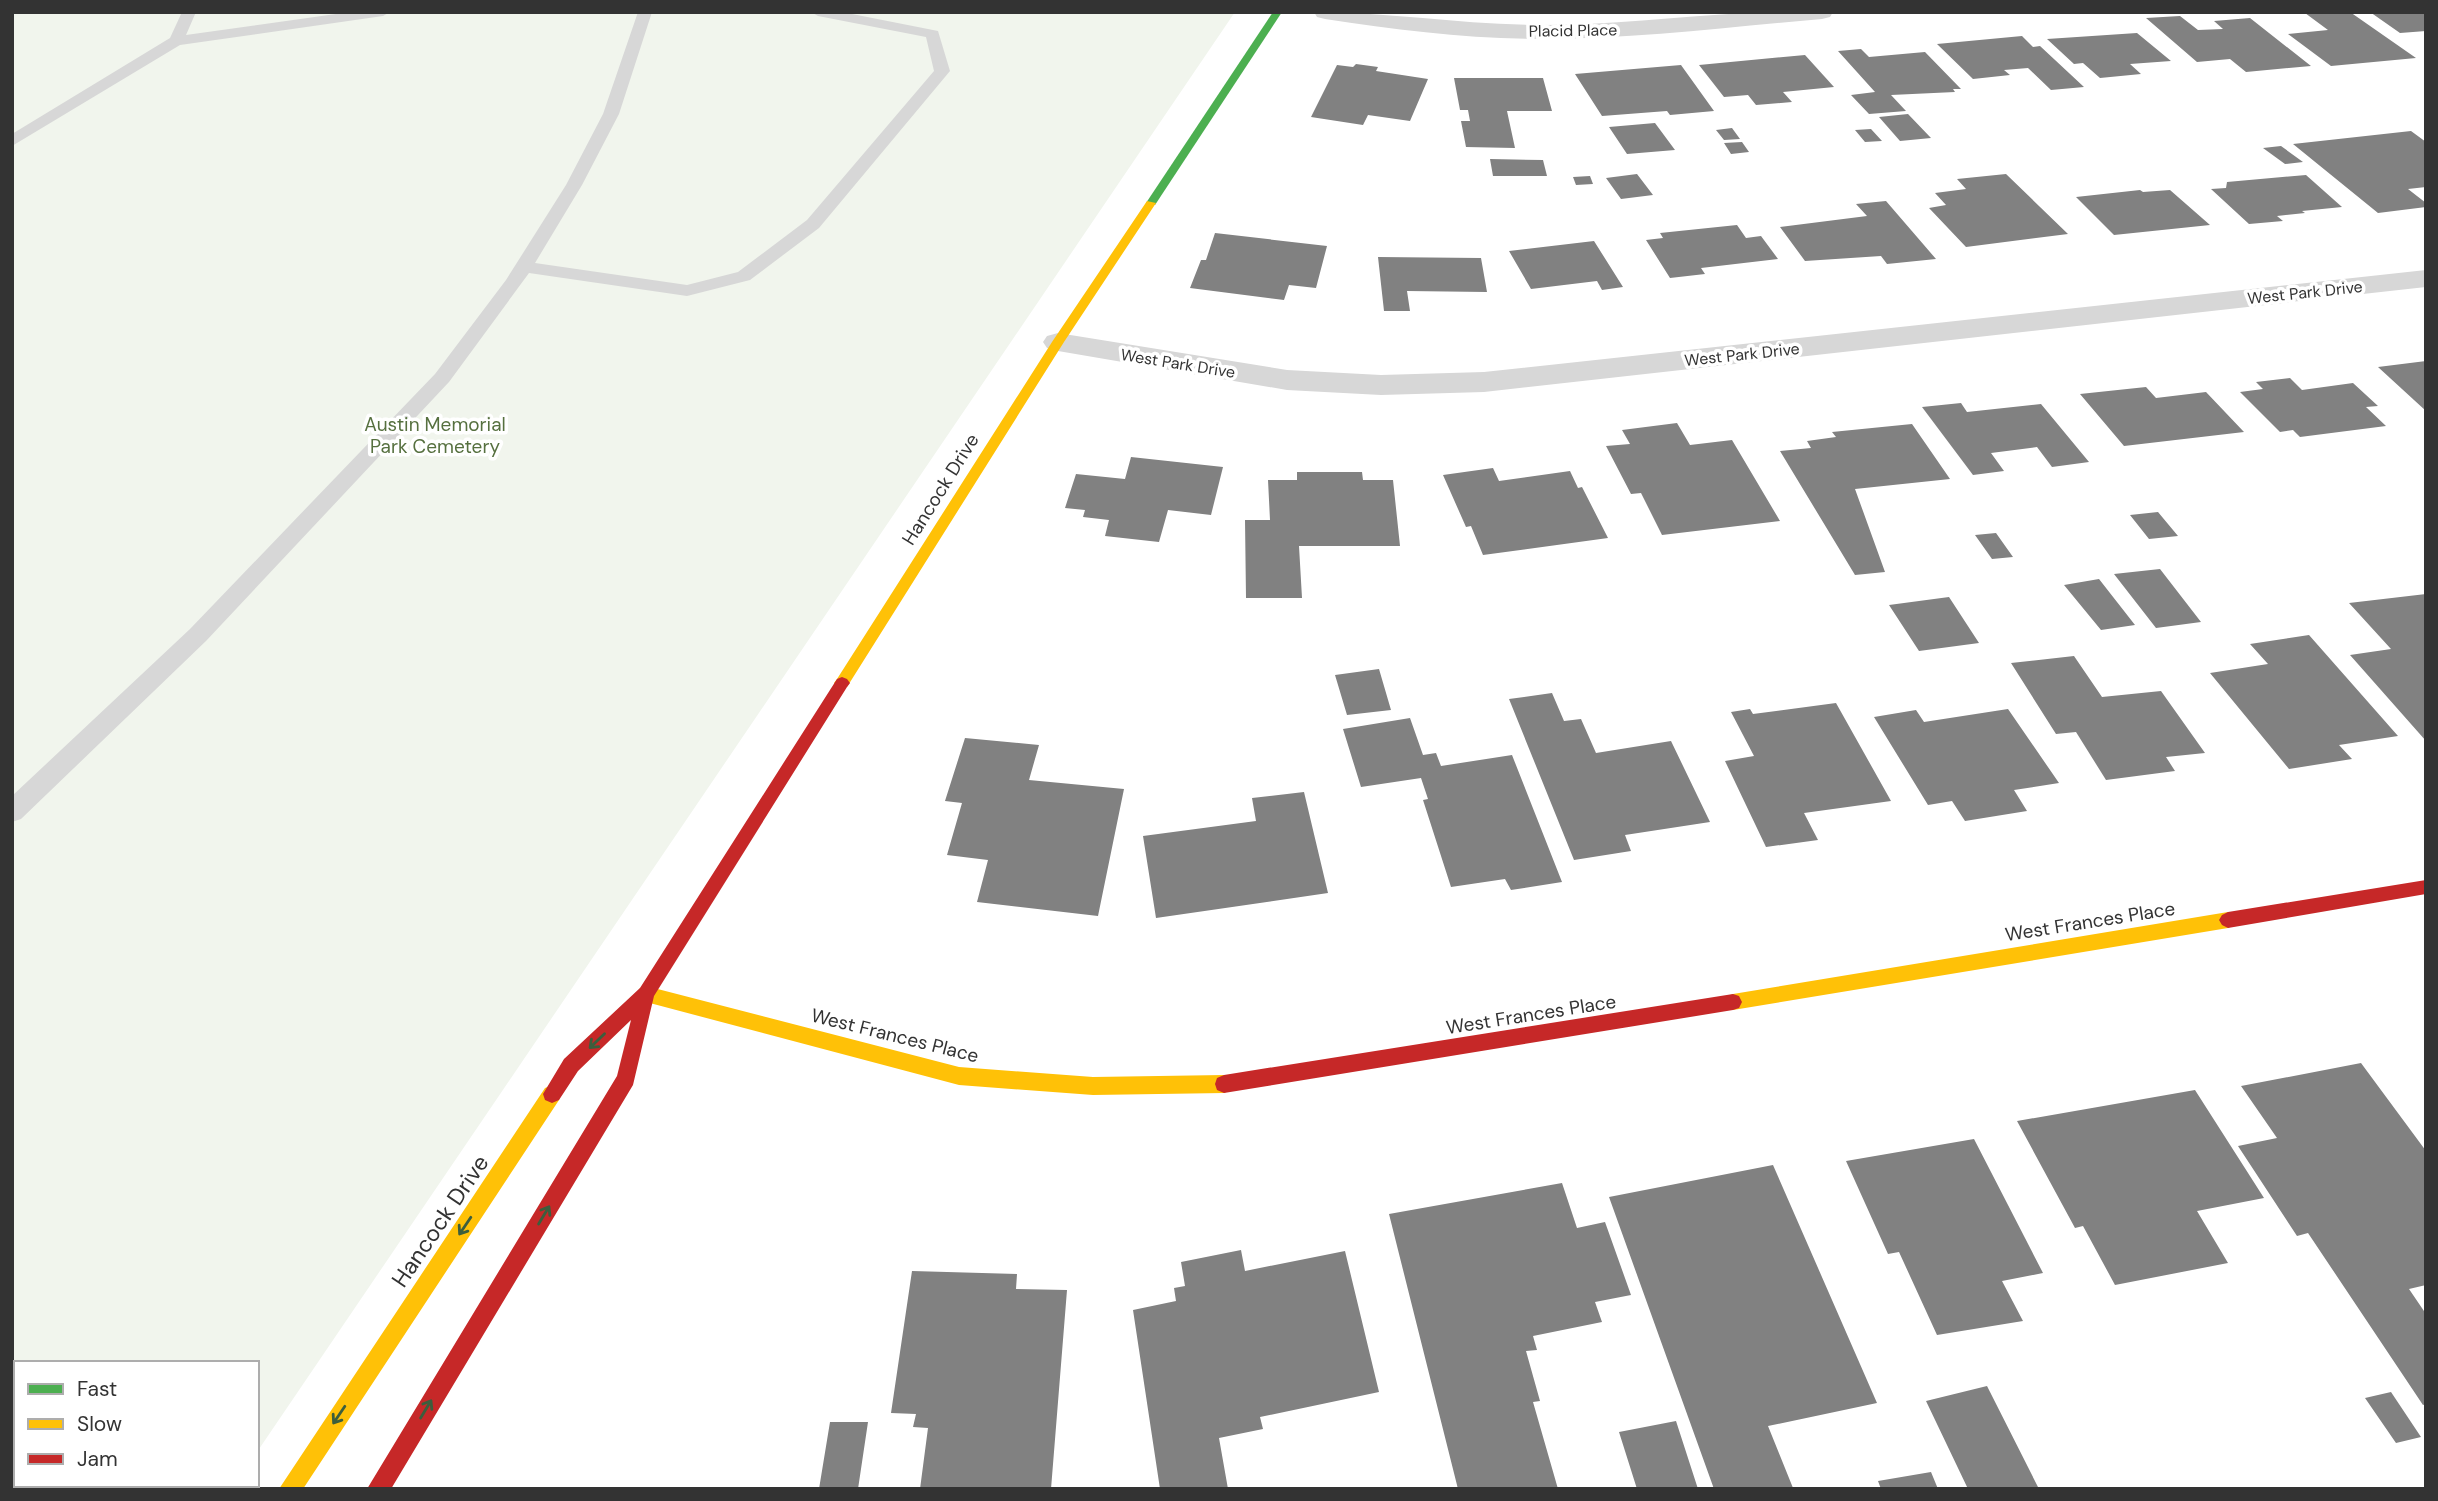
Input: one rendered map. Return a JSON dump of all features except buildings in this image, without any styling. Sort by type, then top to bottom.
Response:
[{"type":"street","name":"Hancock Drive","points":[[290,1489],[571,1065],[646,994],[1058,342],[1278,12]]},
{"type":"street","name":"Placid Place","points":[[1325,12],[1464,29],[1543,32],[1632,28],[1822,12]]},
{"type":"street","name":"West Park Drive","points":[[1058,342],[1287,380],[1381,385],[1484,382],[2426,278]]},
{"type":"street","name":"West Frances Place","points":[[646,994],[959,1076],[1093,1086],[1234,1084],[2426,887]]},
{"type":"street","name":"Hancock Drive","points":[[378,1489],[626,1079],[646,994]]},
{"type":"lane","points":[[176,41],[189,12]]},
{"type":"lane","points":[[12,141],[176,41],[383,12]]},
{"type":"lane","points":[[12,812],[198,635],[442,378],[524,267],[574,185],[611,114],[645,12]]},
{"type":"lane","points":[[524,267],[620,279],[687,291],[744,275],[813,224],[942,71],[933,34],[818,12]]},
{"type":"green space","name":"Austin Memorial Park Cemetery","points":[[12,12],[1235,12],[259,1449],[259,1361],[14,1361],[14,1487],[234,1487],[232,1489],[12,1489]]},
{"type":"traffic: fast","points":[[1151,203],[1278,12]]},
{"type":"traffic: slow","points":[[842,683],[1058,342],[1151,203]]},
{"type":"traffic: slow","points":[[1733,1002],[2228,920]]},
{"type":"traffic: slow","points":[[646,994],[959,1076],[1093,1086],[1224,1084]]},
{"type":"traffic: slow","points":[[290,1489],[552,1094]]},
{"type":"traffic: jam","points":[[552,1094],[571,1065],[646,994],[842,683]]},
{"type":"traffic: jam","points":[[2228,920],[2426,887]]},
{"type":"traffic: jam","points":[[378,1489],[626,1079],[646,994]]},
{"type":"traffic: jam","points":[[1224,1084],[1733,1002]]}]
